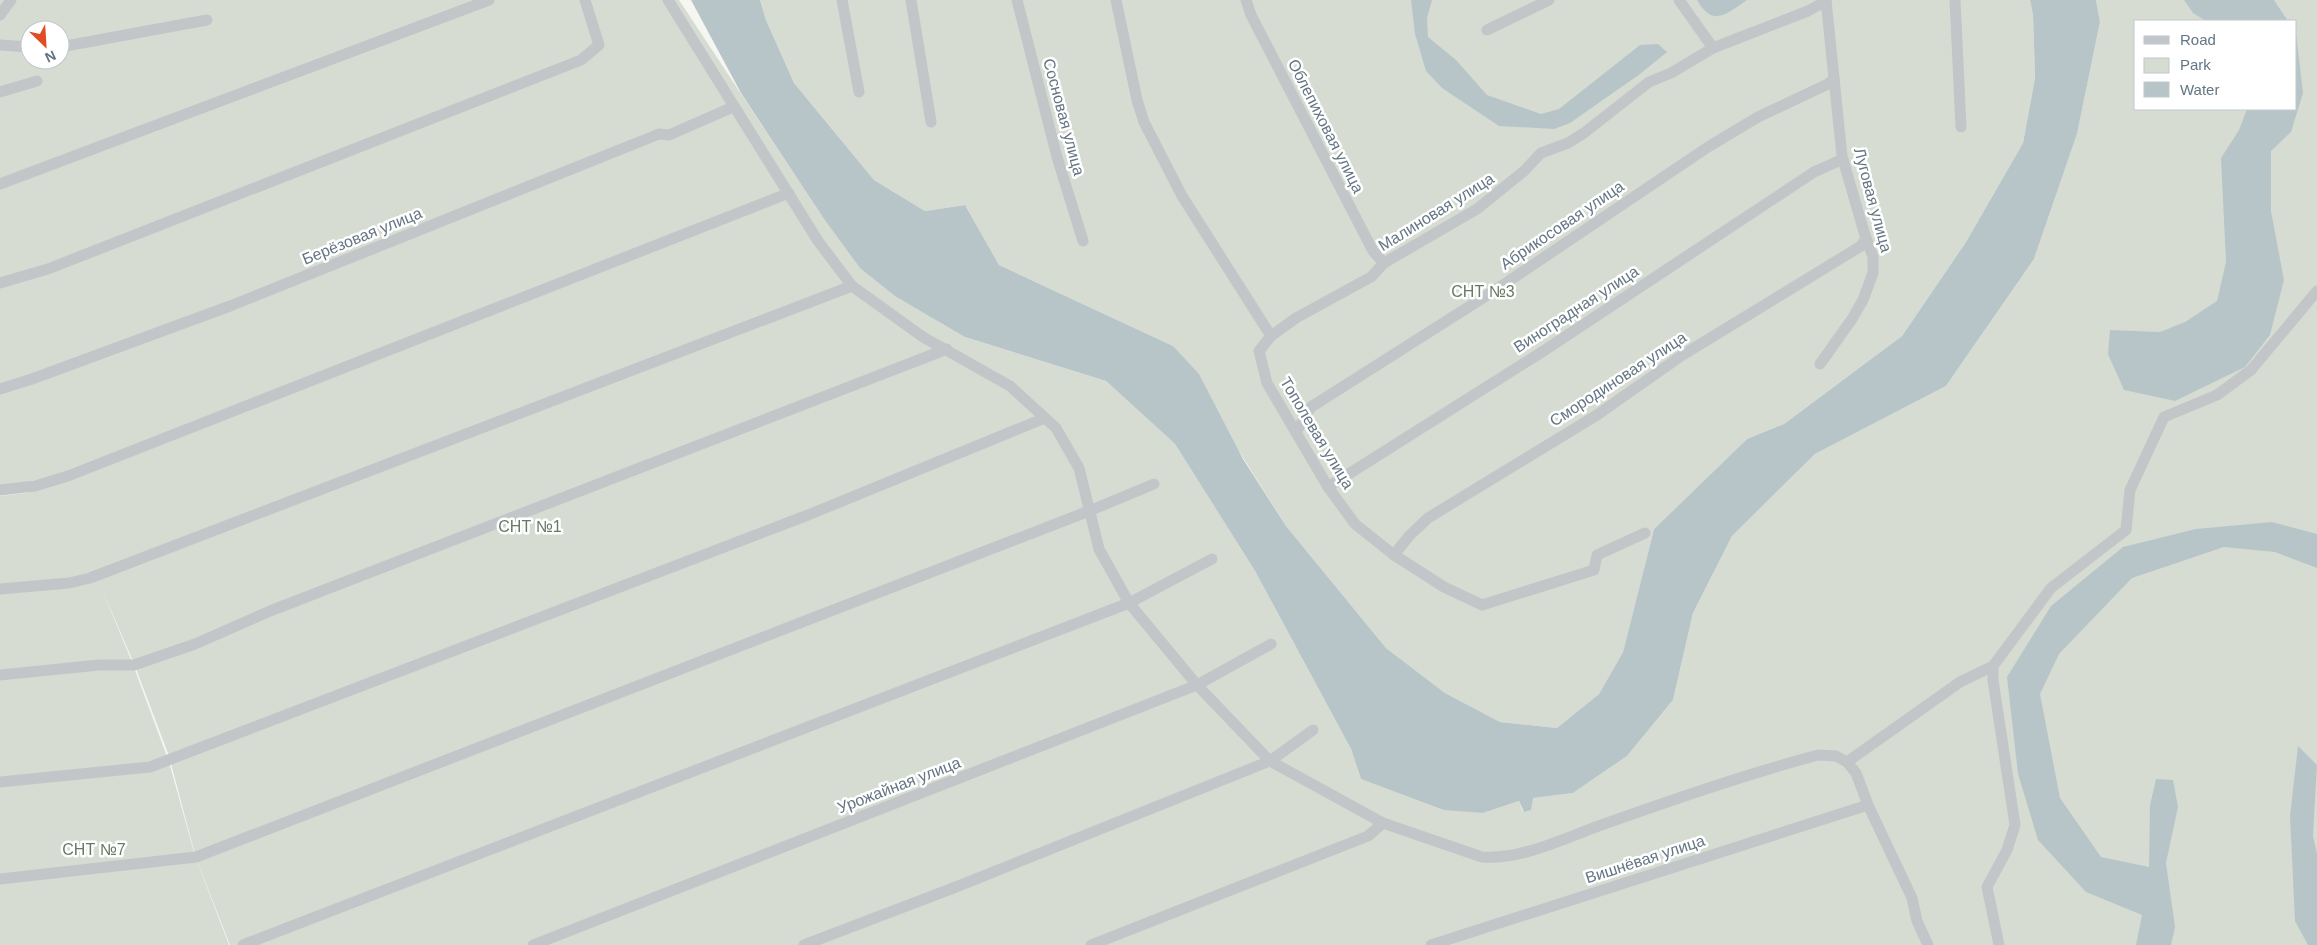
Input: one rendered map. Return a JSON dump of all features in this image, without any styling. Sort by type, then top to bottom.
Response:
[{"type":"street","points":[[0,15],[11,0]]},
{"type":"street","points":[[0,184],[489,0]]},
{"type":"street","points":[[0,283],[48,269],[581,60],[599,45],[584,0]]},
{"type":"street","points":[[668,0],[733,107],[818,240],[852,286],[923,337],[1010,386],[1056,428],[1079,468],[1099,549],[1129,604],[1197,685],[1270,761],[1383,823],[1482,857],[1500,858],[1549,844],[1710,786],[1775,766],[1818,755],[1836,756],[1847,762],[1856,773],[1868,805],[1912,898],[1917,921],[1928,945]]},
{"type":"street","points":[[842,0],[859,92]]},
{"type":"street","points":[[911,0],[931,122]]},
{"type":"street","name":"Сосновая улица","points":[[1017,0],[1056,157],[1083,241]]},
{"type":"street","points":[[1116,0],[1136,100],[1144,122],[1182,196],[1271,336]]},
{"type":"street","name":"Облепиховая улица","points":[[1246,0],[1251,15],[1373,251],[1384,263]]},
{"type":"street","points":[[1487,30],[1549,0]]},
{"type":"street","points":[[1679,0],[1712,48]]},
{"type":"street","points":[[1955,0],[1961,127]]},
{"type":"street","name":"Малиновая улица","points":[[1271,336],[1296,318],[1371,277],[1384,263],[1477,209],[1524,171],[1541,152],[1568,143],[1649,82],[1671,73],[1712,48],[1808,11],[1826,1]]},
{"type":"street","name":"Луговая улица","points":[[1820,364],[1852,320],[1863,300],[1873,273],[1873,256],[1843,159],[1826,1]]},
{"type":"street","points":[[70,45],[207,20]]},
{"type":"street","points":[[0,45],[20,46]]},
{"type":"street","name":"Абрикосовая улица","points":[[1296,432],[1311,406],[1500,286],[1708,147],[1758,117],[1828,84],[1834,78]]},
{"type":"street","points":[[0,92],[37,81]]},
{"type":"street","name":"Берёзовая улица","points":[[0,389],[230,306],[659,134],[669,136],[733,107]]},
{"type":"street","name":"Виноградная улица","points":[[1328,487],[1542,352],[1814,172],[1843,159]]},
{"type":"street","points":[[0,490],[34,486],[68,476],[788,193]]},
{"type":"street","name":"Смородиновая улица","points":[[1394,555],[1409,536],[1428,518],[1597,415],[1681,356],[1861,246],[1866,238]]},
{"type":"street","points":[[0,589],[69,583],[90,578],[852,286]]},
{"type":"street","points":[[1847,762],[1960,682],[1993,666],[2051,588],[2126,530],[2130,490],[2164,417],[2217,395],[2251,370],[2317,291]]},
{"type":"street","name":"Тополевая улица","points":[[1271,336],[1259,351],[1267,383],[1328,487],[1355,524],[1394,555],[1444,587],[1482,605],[1594,570],[1597,555],[1645,533]]},
{"type":"street","points":[[0,675],[99,665],[128,666],[186,647],[270,611],[947,349]]},
{"type":"street","points":[[0,782],[150,767],[808,514],[1045,418]]},
{"type":"street","points":[[0,878],[196,857],[1089,511],[1154,484]]},
{"type":"street","points":[[243,945],[1129,604],[1212,559]]},
{"type":"street","name":"Урожайная улица","points":[[533,945],[1197,685],[1272,644]]},
{"type":"street","points":[[1993,666],[1993,680],[2015,825],[2007,850],[1987,887],[1999,945]]},
{"type":"street","points":[[804,945],[956,887],[1270,761],[1313,730]]},
{"type":"street","name":"Вишнёвая улица","points":[[1431,945],[1868,805]]},
{"type":"street","points":[[1091,945],[1368,836],[1383,823]]},
{"type":"green space","name":"СНТ №1","points":[[0,0],[679,0],[822,216],[965,337],[1106,381],[1175,444],[1255,571],[1351,749],[1361,779],[1483,813],[1519,801],[1523,812],[1533,798],[1573,793],[1627,756],[1673,700],[1693,613],[1732,536],[1815,454],[1946,386],[2034,259],[2077,134],[2100,22],[2096,0],[2317,0],[2317,945],[230,945],[196,858],[169,756],[135,666],[99,582],[132,662],[169,762],[195,856],[229,945],[0,945],[0,496],[26,493],[69,481],[67,474],[0,487]]},
{"type":"green space","name":"СНТ №3","points":[[760,0],[2030,0],[2033,15],[2035,78],[2023,143],[1966,242],[1902,336],[1784,424],[1747,439],[1654,529],[1623,652],[1599,694],[1557,728],[1500,722],[1445,693],[1386,648],[1286,526],[1173,346],[999,265],[965,205],[925,211],[874,180],[794,83],[766,20]]},
{"type":"water","points":[[691,0],[760,0],[766,20],[794,83],[874,180],[925,211],[965,205],[999,265],[1173,346],[1199,374],[1243,459],[1286,526],[1386,648],[1445,693],[1500,722],[1557,728],[1599,694],[1623,652],[1654,529],[1747,439],[1784,424],[1902,336],[1966,242],[2023,143],[2035,78],[2033,15],[2030,0],[2096,0],[2100,22],[2077,134],[2034,259],[1946,386],[1815,454],[1732,536],[1693,613],[1673,700],[1627,756],[1573,793],[1533,798],[1531,810],[1524,812],[1519,801],[1483,813],[1444,810],[1361,779],[1351,749],[1255,571],[1175,444],[1106,381],[965,337],[895,296],[860,268],[822,216],[741,93]]},
{"type":"water","points":[[1411,0],[1432,0],[1427,18],[1428,37],[1456,60],[1487,95],[1541,114],[1559,109],[1640,45],[1658,44],[1667,52],[1640,74],[1570,123],[1554,129],[1499,126],[1442,88],[1426,71],[1415,34]]},
{"type":"water","points":[[1697,0],[1747,0],[1726,14],[1714,16],[1703,9]]},
{"type":"water","points":[[2184,0],[2274,0],[2287,20],[2204,20],[2193,13]]},
{"type":"water","points":[[2297,42],[2303,93],[2291,132],[2271,151],[2271,211],[2284,280],[2270,335],[2245,367],[2175,401],[2124,390],[2108,354],[2110,330],[2160,332],[2185,322],[2217,301],[2226,262],[2221,158],[2239,130],[2247,110],[2297,110]]},
{"type":"water","points":[[2272,522],[2317,534],[2317,568],[2275,552],[2224,547],[2132,578],[2059,654],[2040,694],[2060,798],[2101,857],[2149,867],[2150,805],[2156,779],[2173,780],[2178,807],[2166,863],[2175,927],[2171,945],[2136,945],[2142,915],[2086,892],[2038,840],[2018,774],[2007,677],[2051,606],[2123,547],[2196,529]]},
{"type":"water","points":[[2298,746],[2317,765],[2313,836],[2317,853],[2317,945],[2308,945],[2295,921],[2290,816]]},
{"type":"park label","name":"СНТ №7","points":[[94,849]]}]
